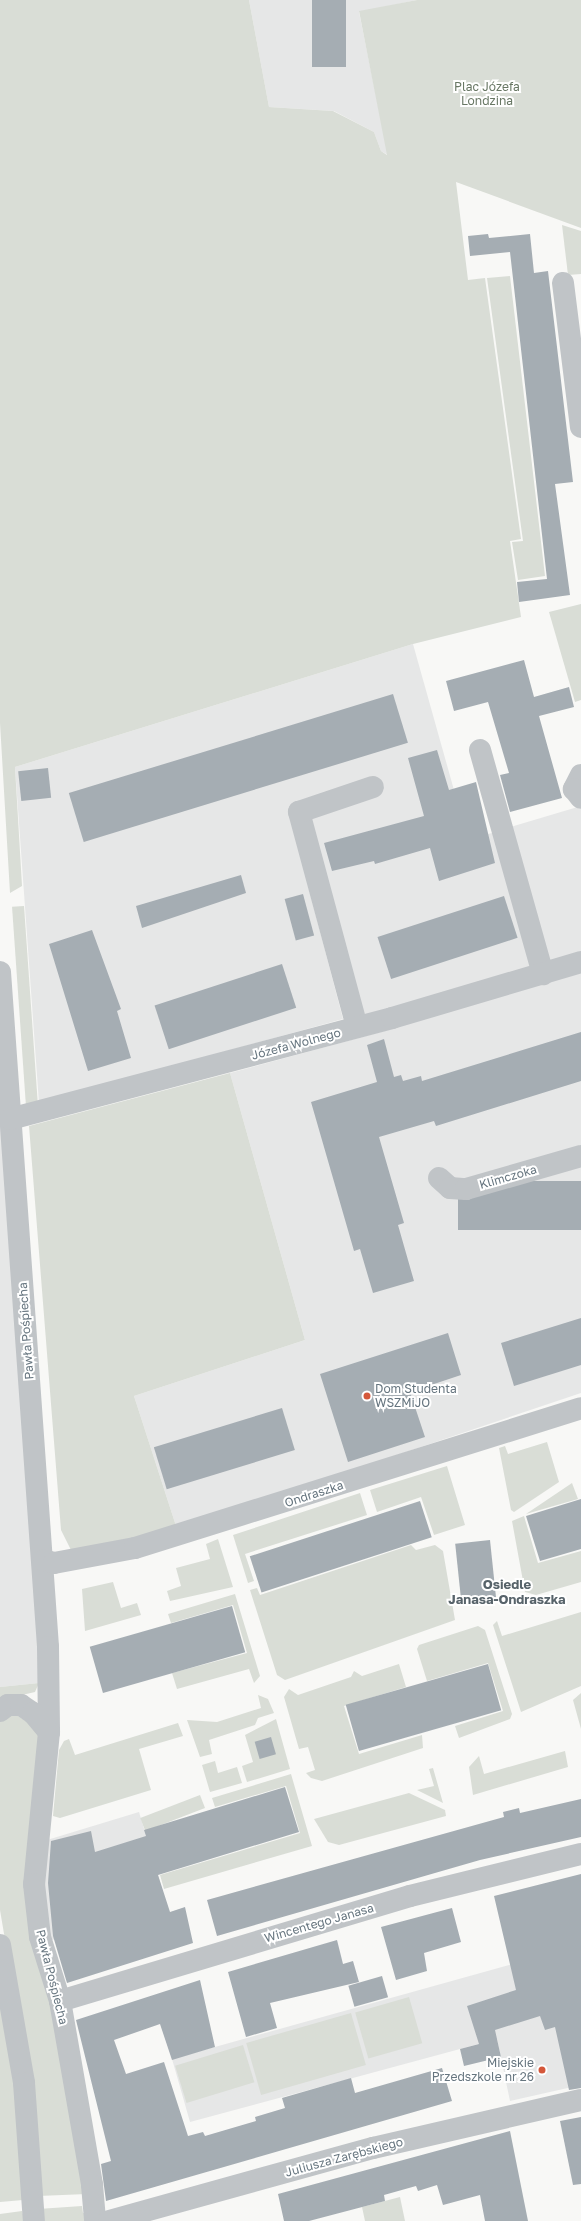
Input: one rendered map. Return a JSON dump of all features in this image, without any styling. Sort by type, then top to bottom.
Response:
[{"type":"street","points":[[563,283],[581,427]]},
{"type":"street","points":[[480,750],[543,974]]},
{"type":"street","points":[[581,775],[574,789],[581,798]]},
{"type":"street","points":[[357,1027],[299,812],[373,787]]},
{"type":"street","name":"Józefa Wolnego","points":[[10,1120],[357,1027],[581,962]]},
{"type":"street","name":"Pawła Pośpiecha","points":[[0,972],[44,1560],[49,1690],[49,1732],[34,1884],[40,1937],[60,2001],[92,2185],[95,2221]]},
{"type":"street","name":"Klimczoka","points":[[439,1178],[450,1188],[466,1189],[581,1156]]},
{"type":"street","name":"Ondraszka","points":[[44,1560],[54,1563],[136,1548],[581,1408]]},
{"type":"street","points":[[10,1708],[38,1700],[49,1690]]},
{"type":"street","points":[[10,1708],[33,1713],[49,1732]]},
{"type":"street","name":"Wincentego Janasa","points":[[60,2001],[410,1896],[581,1854]]},
{"type":"street","points":[[0,1944],[24,2082],[34,2221]]},
{"type":"street","name":"Juliusza Zarębskiego","points":[[109,2221],[373,2148],[581,2100]]},
{"type":"shaded area","points":[[249,0],[417,0],[359,12],[388,155],[381,151],[374,132],[334,111],[269,107]]},
{"type":"shaded area","points":[[413,644],[468,840],[495,832],[535,969],[365,1016],[307,882],[343,1019],[39,1103],[15,767]]},
{"type":"shaded area","points":[[581,806],[581,958],[546,968],[507,828]]},
{"type":"shaded area","points":[[581,969],[581,1393],[177,1529],[134,1396],[305,1340],[230,1073],[388,1030]]},
{"type":"shaded area","points":[[0,1105],[34,1561],[39,1683],[0,1687]]},
{"type":"shaded area","points":[[139,1812],[167,1905],[49,1941],[42,1883],[47,1840]]},
{"type":"shaded area","points":[[534,1958],[581,2085],[510,2101],[497,2039],[190,2122],[172,2059]]},
{"type":"green space","name":"Plac Józefa Londzina","points":[[0,0],[249,0],[269,107],[333,111],[374,132],[381,151],[387,155],[359,11],[417,0],[581,0],[581,228],[456,182],[468,280],[485,278],[521,539],[510,541],[521,617],[413,644],[15,767],[22,886],[10,893],[0,723]]},
{"type":"green space","points":[[562,225],[581,231],[581,274],[568,275]]},
{"type":"green space","points":[[510,276],[545,576],[518,580],[512,542],[523,541],[487,278]]},
{"type":"green space","points":[[581,604],[581,700],[575,702],[549,612]]},
{"type":"green space","points":[[24,906],[38,1104],[26,1104],[12,907]]},
{"type":"green space","points":[[230,1073],[305,1340],[134,1396],[177,1529],[71,1550],[61,1530],[29,1126]]},
{"type":"green space","points":[[547,1442],[559,1482],[514,1512],[511,1510],[499,1448],[505,1446],[508,1454]]},
{"type":"green space","points":[[447,1466],[465,1525],[434,1535],[421,1497],[377,1512],[370,1490]]},
{"type":"green space","points":[[572,1483],[578,1499],[526,1514]]},
{"type":"green space","points":[[360,1493],[367,1515],[245,1554],[254,1581],[248,1583],[233,1535]]},
{"type":"green space","points":[[524,1516],[538,1563],[581,1551],[581,1582],[536,1595],[525,1592],[512,1521]]},
{"type":"green space","points":[[218,1539],[233,1587],[170,1601],[167,1591],[181,1586],[176,1568],[210,1559],[206,1544]]},
{"type":"green space","points":[[411,1545],[416,1550],[435,1545],[443,1551],[455,1620],[285,1680],[277,1675],[250,1590],[257,1588],[260,1595]]},
{"type":"green space","points":[[113,1582],[121,1608],[137,1603],[141,1615],[85,1631],[82,1589]]},
{"type":"green space","points":[[235,1594],[260,1676],[254,1683],[249,1669],[177,1689],[172,1673],[247,1653],[233,1605],[171,1623],[168,1614]]},
{"type":"green space","points":[[581,1612],[581,1686],[521,1712],[493,1625],[497,1621],[502,1636]]},
{"type":"green space","points":[[478,1626],[485,1630],[512,1714],[510,1719],[459,1738],[455,1726],[503,1711],[488,1663],[427,1681],[417,1649],[419,1645]]},
{"type":"green space","points":[[399,1664],[406,1687],[344,1706],[359,1754],[422,1735],[423,1748],[322,1781],[311,1778],[306,1773],[315,1770],[308,1747],[299,1749],[284,1697],[289,1689],[298,1695],[351,1677],[354,1671],[362,1676]]},
{"type":"green space","points":[[39,1683],[35,1692],[0,1700],[0,1687]]},
{"type":"green space","points":[[581,1693],[581,1729],[573,1700]]},
{"type":"green space","points":[[258,1695],[268,1699],[274,1713],[258,1718],[255,1725],[209,1740],[212,1754],[200,1757],[187,1720],[217,1722],[261,1708]]},
{"type":"green space","points":[[10,1711],[45,1733],[29,1884],[55,2001],[87,2194],[38,2196],[30,2088],[0,1910],[0,1718]]},
{"type":"green space","points":[[276,1719],[290,1769],[247,1782],[242,1766],[253,1762],[245,1735]]},
{"type":"green space","points":[[178,1723],[183,1736],[139,1749],[151,1790],[60,1818],[53,1816],[59,1750],[64,1741],[69,1739],[75,1755]]},
{"type":"green space","points":[[565,1751],[568,1767],[473,1795],[469,1767],[479,1756],[484,1774]]},
{"type":"green space","points":[[215,1761],[218,1773],[237,1767],[242,1783],[210,1792],[202,1765]]},
{"type":"green space","points":[[433,1768],[443,1803],[417,1790],[434,1786],[429,1769]]},
{"type":"green space","points":[[291,1774],[312,1846],[164,1889],[160,1875],[300,1833],[286,1786],[215,1807],[212,1798]]},
{"type":"green space","points":[[409,1793],[445,1810],[446,1816],[339,1845],[328,1842],[314,1819]]},
{"type":"green space","points":[[200,1795],[205,1808],[145,1831],[140,1818]]},
{"type":"green space","points":[[0,1994],[16,2082],[23,2200],[0,2202]]},
{"type":"green space","points":[[409,1997],[422,2043],[368,2059],[355,2012]]},
{"type":"green space","points":[[351,2013],[366,2065],[261,2095],[246,2043]]},
{"type":"green space","points":[[243,2045],[254,2082],[187,2103],[175,2066]]},
{"type":"green space","points":[[400,2197],[405,2221],[365,2221],[362,2207]]},
{"type":"green space","points":[[82,2206],[83,2213],[88,2213],[89,2221],[40,2221],[38,2209]]},
{"type":"green space","points":[[22,2211],[25,2221],[0,2221],[0,2214]]},
{"type":"building","points":[[312,0],[346,0],[346,67],[312,67]]},
{"type":"building","points":[[488,234],[489,238],[530,234],[534,273],[548,271],[573,482],[555,484],[570,595],[519,602],[517,582],[547,579],[510,252],[470,256],[468,236]]},
{"type":"building","points":[[524,660],[534,697],[569,687],[574,707],[539,716],[562,798],[510,812],[500,775],[509,773],[488,702],[454,711],[446,681]]},
{"type":"building","points":[[393,694],[408,743],[84,842],[69,793]]},
{"type":"building","points":[[437,750],[449,790],[476,782],[495,863],[439,881],[430,848],[375,864],[374,861],[332,871],[324,843],[424,816],[408,758]]},
{"type":"building","points":[[48,768],[51,798],[21,801],[18,771]]},
{"type":"building","points":[[241,875],[246,893],[142,928],[136,906]]},
{"type":"building","points":[[303,894],[314,936],[296,940],[285,899]]},
{"type":"building","points":[[504,896],[518,938],[391,979],[378,937]]},
{"type":"building","points":[[92,930],[121,1009],[117,1011],[131,1058],[88,1071],[49,944]]},
{"type":"building","points":[[282,964],[296,1008],[169,1049],[155,1005]]},
{"type":"building","points":[[581,1032],[581,1081],[436,1126],[434,1121],[379,1137],[404,1223],[398,1225],[414,1281],[373,1293],[360,1249],[354,1251],[311,1102],[377,1082],[367,1045],[384,1039],[394,1077],[401,1075],[403,1081],[421,1076],[422,1081]]},
{"type":"building","points":[[458,1181],[581,1181],[581,1230],[458,1230]]},
{"type":"building","points":[[581,1318],[581,1365],[514,1386],[501,1343]]},
{"type":"building","name":"Dom Studenta WSZMiJO","points":[[448,1333],[461,1375],[410,1392],[425,1437],[348,1462],[320,1374]]},
{"type":"building","points":[[282,1408],[295,1450],[167,1489],[154,1447]]},
{"type":"building","points":[[581,1499],[581,1549],[540,1561],[526,1516]]},
{"type":"building","points":[[420,1501],[432,1537],[262,1592],[250,1556]]},
{"type":"building","points":[[490,1540],[496,1602],[462,1605],[455,1544]]},
{"type":"building","points":[[232,1606],[245,1652],[103,1693],[90,1647]]},
{"type":"building","points":[[488,1664],[501,1710],[359,1751],[346,1705]]},
{"type":"building","points":[[271,1737],[276,1754],[260,1759],[255,1742]]},
{"type":"building","points":[[285,1787],[299,1832],[158,1875],[170,1912],[185,1907],[193,1943],[67,1983],[53,1936],[48,1883],[51,1841],[91,1831],[95,1852],[146,1836],[144,1830]]},
{"type":"building","points":[[581,1799],[581,1837],[480,1860],[217,1936],[207,1900],[504,1817],[503,1812],[519,1808],[520,1813]]},
{"type":"building","points":[[581,1874],[581,2088],[569,2090],[555,2027],[545,2030],[540,2016],[495,2030],[501,2057],[464,2066],[460,2049],[479,2044],[467,2006],[516,1990],[494,1896]]},
{"type":"building","points":[[452,1908],[461,1942],[424,1953],[427,1971],[396,1980],[381,1927]]},
{"type":"building","points":[[337,1940],[343,1964],[353,1961],[359,1982],[270,2003],[277,2028],[246,2037],[228,1972]]},
{"type":"building","points":[[382,1976],[388,1997],[354,2007],[348,1986]]},
{"type":"building","points":[[200,1980],[215,2047],[172,2060],[160,2024],[114,2040],[126,2074],[164,2062],[188,2136],[203,2132],[205,2136],[256,2121],[255,2117],[285,2108],[282,2098],[351,2078],[355,2093],[442,2068],[452,2101],[106,2201],[101,2164],[111,2161],[76,2020]]},
{"type":"building","points":[[581,2117],[581,2184],[573,2185],[560,2121]]},
{"type":"building","points":[[510,2131],[528,2221],[485,2221],[480,2195],[443,2205],[437,2185],[418,2191],[416,2186],[384,2195],[385,2201],[309,2221],[284,2221],[278,2194]]},
{"type":"place","name":"Dom Studenta WSZMiJO","points":[[367,1396]]},
{"type":"place","name":"Miejskie Przedszkole nr 26","points":[[542,2070]]},
{"type":"district","name":"Osiedle Janasa-Ondraszka","points":[[507,1592]]}]
